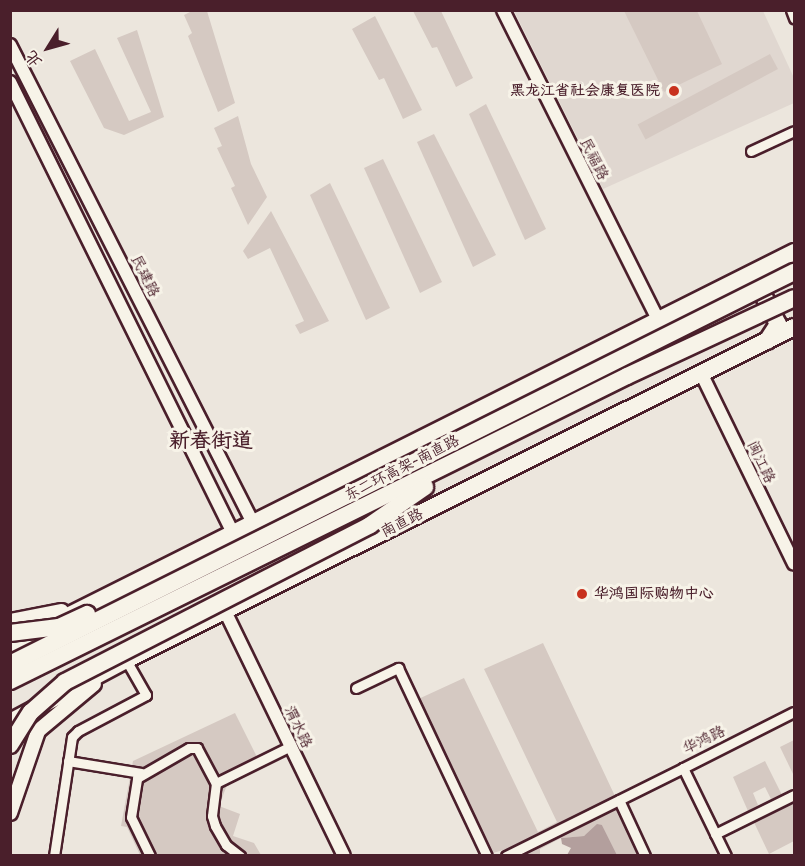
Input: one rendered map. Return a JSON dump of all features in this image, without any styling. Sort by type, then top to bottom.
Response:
[{"type":"highway","points":[[10,645],[232,531],[795,252]]},
{"type":"highway","name":"东二环高架-南直路","points":[[10,663],[795,272]]},
{"type":"highway","points":[[737,279],[758,285],[778,324],[767,341]]},
{"type":"highway","name":"东二环高架-南直路","points":[[10,681],[795,298]]},
{"type":"highway","name":"南直路","points":[[10,722],[126,660],[795,327]]},
{"type":"highway","points":[[10,633],[59,627],[343,487],[459,439]]},
{"type":"highway","points":[[10,745],[31,712],[65,682],[370,525],[471,455]]},
{"type":"highway","points":[[10,622],[79,608]]},
{"type":"main road","points":[[10,813],[22,770],[38,732],[67,703],[126,660]]},
{"type":"street","name":"民福路","points":[[503,10],[658,320]]},
{"type":"street","points":[[791,10],[795,18]]},
{"type":"street","name":"民建路","points":[[10,45],[252,521]]},
{"type":"street","points":[[10,82],[232,531]]},
{"type":"street","points":[[751,151],[795,131]]},
{"type":"street","name":"闽江路","points":[[705,371],[795,547]]},
{"type":"street","name":"闽江路","points":[[705,371],[795,564]]},
{"type":"street","name":"渭水路","points":[[225,611],[344,855]]},
{"type":"street","points":[[54,855],[68,761],[78,731],[146,695],[126,660]]},
{"type":"street","points":[[356,688],[398,668],[488,855]]},
{"type":"street","name":"华鸿路","points":[[726,855],[683,768],[795,712]]},
{"type":"street","points":[[216,783],[291,746]]},
{"type":"street","points":[[150,855],[131,817],[136,778],[141,773],[189,748],[198,748],[216,783],[212,816],[215,826],[226,845],[240,855]]},
{"type":"street","points":[[68,761],[141,773]]},
{"type":"street","points":[[505,855],[683,768]]},
{"type":"street","points":[[715,834],[795,795]]},
{"type":"street","points":[[619,800],[645,855]]},
{"type":"shaded area","points":[[192,11],[207,11],[235,103],[218,112],[188,36],[192,33],[184,15]]},
{"type":"shaded area","points":[[413,11],[441,11],[473,78],[456,87],[437,47],[432,48]]},
{"type":"shaded area","name":"黑龙江省社会康复医院","points":[[514,11],[763,11],[794,78],[794,103],[603,189]]},
{"type":"shaded area","points":[[624,11],[697,11],[722,64],[664,92]]},
{"type":"shaded area","points":[[375,16],[422,110],[403,119],[384,78],[379,80],[352,29]]},
{"type":"shaded area","points":[[137,30],[164,117],[124,135],[104,128],[70,61],[95,49],[129,121],[151,112],[117,38]]},
{"type":"shaded area","points":[[770,54],[778,69],[646,139],[638,124]]},
{"type":"shaded area","points":[[486,104],[546,229],[525,240],[469,114]]},
{"type":"shaded area","points":[[238,116],[251,164],[267,197],[248,225],[231,188],[235,186],[217,148],[222,146],[214,128]]},
{"type":"shaded area","points":[[434,134],[496,255],[473,267],[417,142]]},
{"type":"shaded area","points":[[383,159],[442,282],[420,293],[364,168]]},
{"type":"shaded area","points":[[330,183],[390,308],[366,320],[310,195]]},
{"type":"shaded area","points":[[271,211],[329,321],[300,334],[295,325],[304,321],[270,248],[248,259],[243,251]]},
{"type":"shaded area","points":[[543,643],[614,794],[624,810],[629,808],[652,855],[617,855],[602,825],[584,836],[561,838],[540,849],[540,855],[510,855],[506,849],[487,855],[414,701],[464,678],[538,832],[557,822],[484,669]]},
{"type":"shaded area","points":[[235,713],[262,767],[227,785],[219,806],[240,814],[233,836],[254,843],[261,855],[140,855],[127,827],[121,826],[133,761]]},
{"type":"shaded area","points":[[794,740],[794,776],[780,747]]},
{"type":"shaded area","points":[[765,761],[782,795],[771,799],[765,787],[753,793],[758,805],[748,811],[733,777]]},
{"type":"shaded area","points":[[794,795],[794,841],[769,854],[751,816]]},
{"type":"shaded area","points":[[597,824],[602,825],[617,855],[567,855],[571,848],[562,844],[561,838],[584,836]]},
{"type":"place","name":"黑龙江省社会康复医院","points":[[674,91]]},
{"type":"place","name":"华鸿国际购物中心","points":[[582,594]]},
{"type":"district","name":"新春街道","points":[[211,441]]}]
